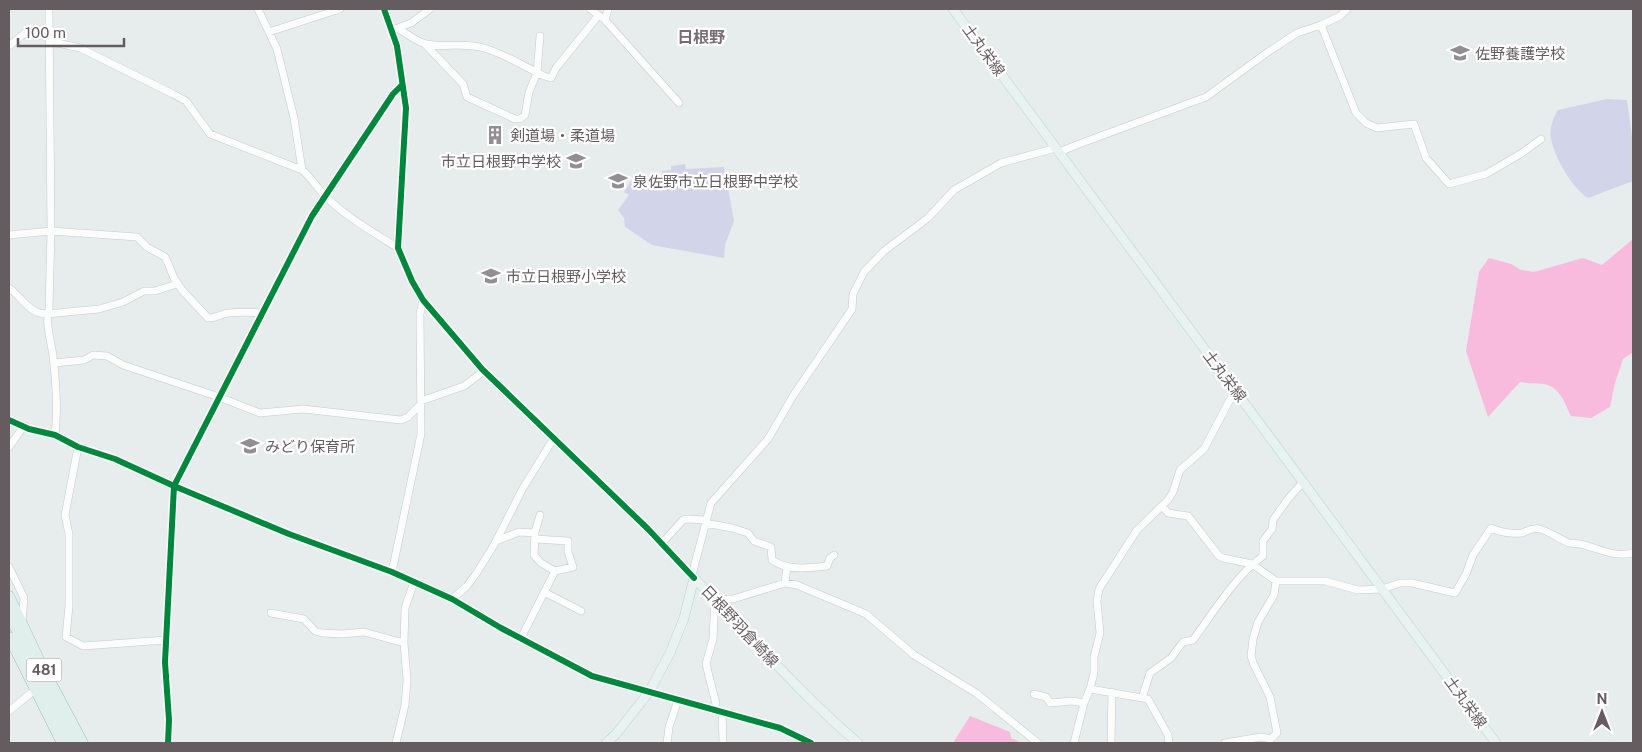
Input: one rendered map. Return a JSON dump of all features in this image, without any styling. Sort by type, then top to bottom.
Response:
[{"type":"highway","name":"481","points":[[9,596],[42,666],[83,743]]},
{"type":"highway","points":[[9,615],[72,743]]},
{"type":"highway","points":[[9,637],[62,743]]},
{"type":"highway","name":"481","points":[[10,653],[56,743]]},
{"type":"main road","name":"土丸栄線","points":[[953,9],[1496,743]]},
{"type":"main road","name":"日根野羽倉崎線","points":[[693,576],[836,725],[858,743]]},
{"type":"main road","name":"日根野羽倉崎線","points":[[606,743],[616,734],[649,692],[670,653],[684,618],[693,576]]},
{"type":"street","points":[[49,9],[51,231],[47,314],[56,388],[55,435]]},
{"type":"street","points":[[258,9],[277,48],[294,118],[302,170]]},
{"type":"street","points":[[269,32],[340,9]]},
{"type":"street","points":[[384,9],[396,29],[406,108],[398,248],[422,300],[484,371],[662,543],[693,576]]},
{"type":"street","points":[[396,29],[430,9]]},
{"type":"street","points":[[590,9],[605,20],[679,103]]},
{"type":"street","points":[[605,20],[608,9]]},
{"type":"street","points":[[693,576],[711,503],[768,439],[793,396],[852,309],[853,294],[864,272],[884,251],[928,218],[954,190],[1001,163],[1079,144],[1206,96],[1297,33],[1340,16],[1347,9]]},
{"type":"street","points":[[426,44],[483,47],[495,51],[537,73],[552,78],[556,68],[598,16]]},
{"type":"street","points":[[1321,25],[1356,113],[1366,123],[1377,128],[1414,124],[1426,158],[1450,184],[1486,174],[1522,154],[1541,139]]},
{"type":"street","points":[[396,29],[426,44],[463,84],[468,96],[520,119],[525,115],[529,92],[537,73],[540,36]]},
{"type":"street","points":[[9,46],[25,33],[80,48],[173,94],[186,101],[210,134],[302,170],[325,196],[362,226],[398,248]]},
{"type":"street","points":[[168,743],[169,720],[165,672],[174,486],[312,216],[394,94],[402,86]]},
{"type":"street","points":[[9,235],[51,231],[137,237],[147,247],[165,257],[177,284],[208,318],[231,313],[262,313]]},
{"type":"street","points":[[9,288],[25,305],[40,314],[47,314],[99,310],[123,302],[144,291],[155,291],[177,284]]},
{"type":"street","points":[[392,572],[421,434],[420,314],[422,300]]},
{"type":"street","points":[[54,363],[84,360],[93,355],[107,356],[123,365],[219,397],[260,413],[303,409],[401,420],[408,417],[421,403],[464,386],[484,371]]},
{"type":"street","points":[[1074,743],[1094,672],[1094,656],[1100,633],[1097,601],[1098,589],[1137,530],[1168,500],[1173,492],[1180,470],[1204,449],[1235,390]]},
{"type":"street","points":[[9,420],[55,435],[78,447],[115,459],[288,534],[392,572],[452,599],[592,676],[780,728],[811,743]]},
{"type":"street","points":[[9,447],[24,426]]},
{"type":"street","points":[[452,599],[467,586],[476,574],[496,541],[523,488],[554,438]]},
{"type":"street","points":[[78,447],[65,515],[69,534],[69,606],[66,637],[83,646],[166,640]]},
{"type":"street","points":[[1142,698],[1150,673],[1171,658],[1183,642],[1193,640],[1252,564],[1263,556],[1263,542],[1272,529],[1273,520],[1303,482]]},
{"type":"street","points":[[1162,506],[1168,513],[1188,516],[1219,556],[1252,564],[1276,581],[1325,582],[1358,590],[1382,589],[1400,583],[1412,582],[1455,593],[1466,574],[1473,555],[1491,528],[1498,531],[1516,533],[1533,528],[1540,529],[1570,543],[1580,544],[1597,551],[1627,555],[1633,553]]},
{"type":"street","points":[[496,541],[519,532],[535,536],[568,541],[568,552],[573,567],[555,571],[541,563],[534,555],[535,536],[540,515]]},
{"type":"street","points":[[662,543],[683,520],[687,519],[732,528],[748,534],[754,541],[771,547],[772,560],[786,566],[810,568],[826,566],[834,555]]},
{"type":"street","points":[[785,584],[786,566]]},
{"type":"street","points":[[9,567],[24,598],[22,624]]},
{"type":"street","points":[[521,638],[555,571]]},
{"type":"street","points":[[1225,743],[1261,737],[1274,741],[1276,732],[1270,697],[1251,656],[1252,639],[1258,622],[1274,595],[1276,581]]},
{"type":"street","points":[[396,743],[408,680],[404,643],[405,608],[414,582]]},
{"type":"street","points":[[723,743],[718,711],[706,664],[713,639],[714,599],[733,599],[785,584],[797,585],[866,614],[914,654],[976,693],[1038,743]]},
{"type":"street","points":[[544,592],[581,611]]},
{"type":"street","points":[[271,613],[304,619],[315,631],[322,633],[364,632],[404,643]]},
{"type":"street","points":[[1090,689],[1148,699],[1168,736],[1169,743]]},
{"type":"street","points":[[1111,743],[1112,692]]},
{"type":"street","points":[[9,711],[31,693]]},
{"type":"street","points":[[1034,694],[1046,697],[1050,703],[1072,701],[1084,703]]},
{"type":"street","points":[[667,743],[669,727],[678,700]]},
{"type":"shaded area","points":[[1607,99],[1627,100],[1633,144],[1633,181],[1588,198],[1570,180],[1560,163],[1553,147],[1551,128],[1558,110]]},
{"type":"shaded area","points":[[685,164],[686,169],[724,167],[734,221],[725,245],[724,258],[652,245],[625,227],[624,218],[618,210],[629,195],[624,192],[631,181],[663,175],[662,171],[671,170],[671,166]]},
{"type":"shaded area","points":[[1633,239],[1633,352],[1623,359],[1610,407],[1591,418],[1571,416],[1561,396],[1550,386],[1520,382],[1488,417],[1466,351],[1479,272],[1489,258],[1511,264],[1521,270],[1534,272],[1583,258],[1602,265]]},
{"type":"shaded area","points":[[970,716],[1010,732],[1011,738],[1022,743],[953,743]]},
{"type":"cycle path","points":[[384,9],[397,46],[406,108],[398,248],[412,281],[423,300],[482,369],[648,529],[694,578]]},
{"type":"cycle path","points":[[168,743],[169,720],[165,662],[174,486],[312,216],[393,94],[402,85]]},
{"type":"cycle path","points":[[9,420],[29,429],[55,435],[78,447],[115,459],[289,534],[392,572],[452,599],[501,628],[592,676],[780,728],[811,743]]},
{"type":"place","name":"佐野養護学校","points":[[1460,53]]},
{"type":"place","name":"剣道場・柔道場","points":[[495,135]]},
{"type":"place","name":"市立日根野中学校","points":[[576,161]]},
{"type":"place","name":"泉佐野市立日根野中学校","points":[[618,181]]},
{"type":"place","name":"市立日根野小学校","points":[[491,276]]},
{"type":"place","name":"みどり保育所","points":[[250,446]]},
{"type":"district","name":"日根野","points":[[701,37]]}]
